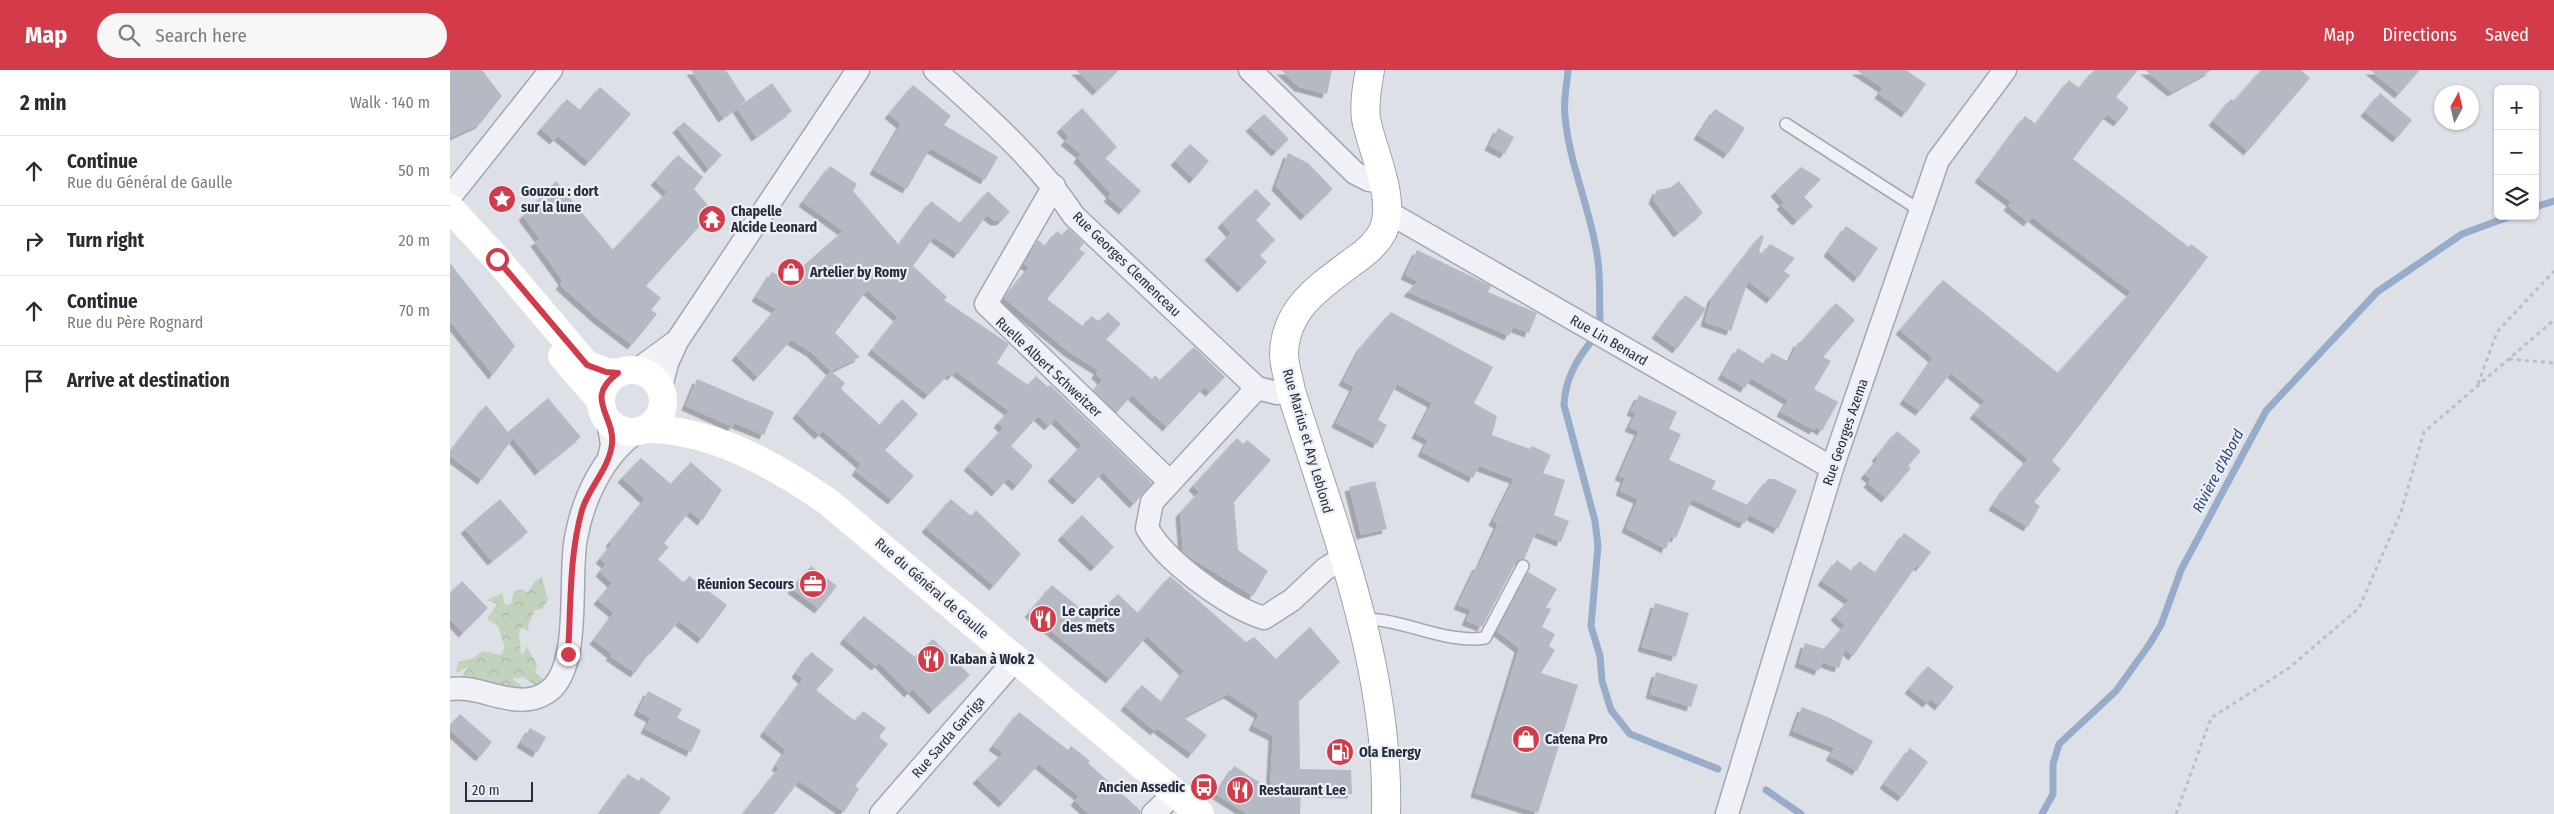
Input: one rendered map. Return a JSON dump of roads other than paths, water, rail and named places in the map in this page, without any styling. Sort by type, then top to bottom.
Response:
[{"type":"main road","name":"Rue Marius et Ary Leblond","points":[[1370,70],[1366,89],[1366,118],[1384,182],[1386,211],[1384,230],[1363,255],[1305,299],[1293,317],[1286,336],[1284,356],[1291,391],[1362,619],[1377,693],[1388,806]]},
{"type":"main road","points":[[457,216],[497,259],[587,365],[606,372],[647,373],[662,395],[659,418],[641,431],[621,430],[576,375],[457,216]]},
{"type":"main road","points":[[604,411],[605,385],[628,372]]},
{"type":"main road","name":"Rue du Général de Gaulle","points":[[662,395],[690,433]]},
{"type":"main road","name":"Rue du Général de Gaulle","points":[[641,431],[690,433],[754,458],[790,476],[827,501],[890,551],[1015,660],[1200,814]]},
{"type":"street","points":[[450,197],[551,70]]},
{"type":"street","points":[[662,395],[667,363],[677,340],[858,70]]},
{"type":"street","name":"Rue Georges Clemenceau","points":[[935,70],[987,117],[1054,186],[1074,216],[1257,388]]},
{"type":"street","points":[[1250,70],[1355,173],[1369,180],[1384,182]]},
{"type":"street","name":"Rue Georges Azema","points":[[1728,814],[1832,468],[1938,160],[2005,70]]},
{"type":"street","name":"Ruelle Albert Schweitzer","points":[[1054,186],[986,304],[1170,482]]},
{"type":"street","name":"Rue Lin Benard","points":[[1386,211],[1832,468]]},
{"type":"street","points":[[628,372],[677,340]]},
{"type":"street","points":[[1291,391],[1277,393],[1257,388],[1152,502],[1148,511],[1146,528],[1153,539],[1184,568],[1245,612],[1264,618],[1292,600],[1325,569],[1343,558]]},
{"type":"street","points":[[604,411],[612,444],[609,459]]},
{"type":"street","points":[[450,689],[470,689],[516,700],[546,694],[556,685],[564,672],[568,654],[575,540],[583,508],[609,459],[628,438],[641,431]]},
{"type":"street","name":"Rue Sarda Garriga","points":[[880,814],[1015,660]]},
{"type":"street","points":[[1153,814],[1174,794]]},
{"type":"lane","points":[[1786,124],[1921,211]]},
{"type":"lane","points":[[1362,619],[1380,619],[1470,640],[1485,638],[1523,566]]},
{"type":"waterway","points":[[1568,70],[1564,105],[1567,134],[1594,237],[1598,262],[1600,319]]},
{"type":"waterway","name":"Rivière d'Abord","points":[[2539,206],[2554,201]]},
{"type":"waterway","name":"Rivière d'Abord","points":[[2042,814],[2053,794],[2053,764],[2059,744],[2116,691],[2149,645],[2161,625],[2181,570],[2266,411],[2377,292],[2462,234],[2500,220]]},
{"type":"waterway","points":[[1590,343],[1572,372],[1566,388],[1564,405],[1595,521],[1598,546],[1591,626],[1600,656],[1602,681],[1611,710],[1630,734],[1718,769]]},
{"type":"waterway","points":[[1766,790],[1801,814]]},
{"type":"place","name":"Gouzou : dort sur la lune","points":[[502,199]]},
{"type":"place","name":"Chapelle Alcide Leonard","points":[[712,219]]},
{"type":"place","name":"Artelier by Romy","points":[[791,272]]},
{"type":"place","name":"Réunion Secours","points":[[813,584]]},
{"type":"place","name":"Le caprice des mets","points":[[1043,619]]},
{"type":"place","name":"Kaban à Wok 2","points":[[931,659]]},
{"type":"place","name":"Catena Pro","points":[[1526,739]]},
{"type":"place","name":"Ola Energy","points":[[1340,752]]},
{"type":"place","name":"Ancien Assedic","points":[[1204,787]]},
{"type":"place","name":"Restaurant Lee","points":[[1240,790]]}]
